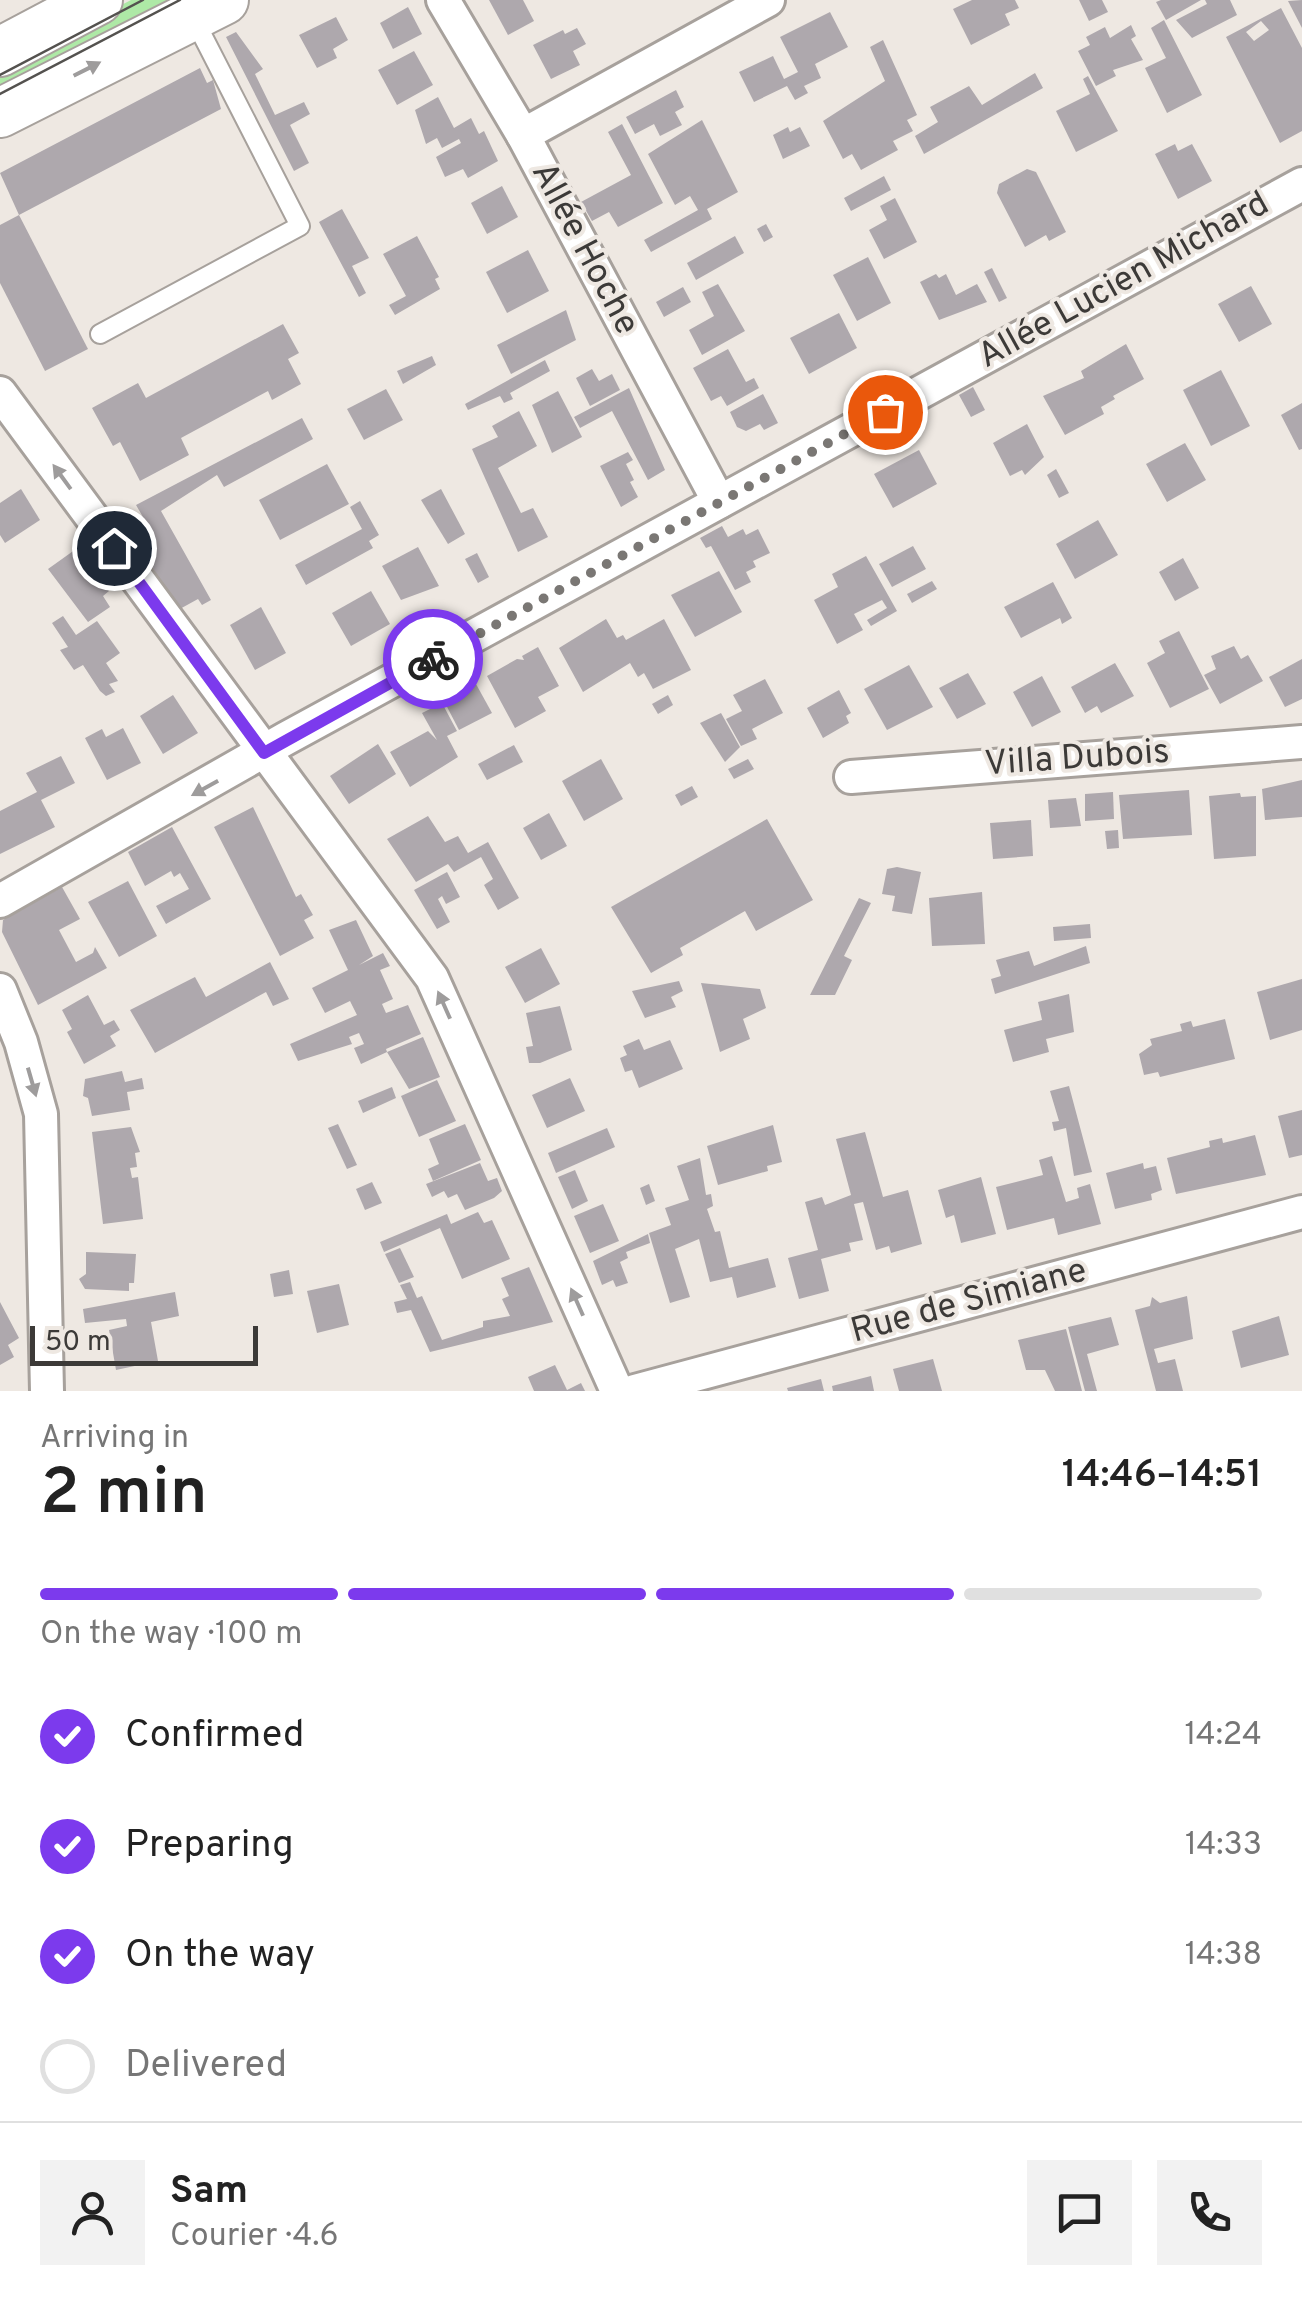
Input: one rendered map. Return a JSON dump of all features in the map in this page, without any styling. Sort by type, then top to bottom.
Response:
[{"type":"main road","points":[[0,52],[98,0]]},
{"type":"main road","points":[[0,113],[208,8]]},
{"type":"street","name":"Allée Hoche","points":[[443,0],[523,135],[719,502]]},
{"type":"street","points":[[523,135],[768,0]]},
{"type":"street","name":"Allée Lucien Michard","points":[[0,900],[1302,184]]},
{"type":"street","points":[[0,392],[432,978],[617,1391]]},
{"type":"street","name":"Villa Dubois","points":[[851,776],[1302,742]]},
{"type":"street","points":[[0,990],[21,1042],[41,1114],[48,1391]]},
{"type":"street","name":"Rue de Simiane","points":[[635,1391],[1302,1212]]},
{"type":"lane","points":[[100,334],[300,226],[208,8]]},
{"type":"green space","points":[[131,0],[195,0],[0,102],[0,69]]},
{"type":"building","points":[[489,0],[523,0],[534,21],[508,35]]},
{"type":"building","points":[[972,0],[1015,0],[1019,8],[1005,14],[1010,25],[971,45],[953,9]]},
{"type":"building","points":[[1079,0],[1102,0],[1108,12],[1089,21]]},
{"type":"building","points":[[1201,0],[1166,20],[1156,2]]},
{"type":"building","points":[[1205,0],[1230,0],[1237,15],[1192,38],[1176,20],[1207,4]]},
{"type":"building","points":[[1302,0],[1302,28],[1288,1]]},
{"type":"building","points":[[408,7],[422,34],[393,49],[380,23]]},
{"type":"building","points":[[1281,8],[1302,48],[1302,131],[1280,143],[1226,37]],"holes":[[[1261,21],[1269,30],[1254,41],[1246,32]]]},
{"type":"building","points":[[830,12],[848,47],[815,64],[821,78],[804,86],[808,93],[795,100],[787,86],[754,102],[739,72],[773,56],[784,79],[798,72],[780,37]]},
{"type":"building","points":[[336,17],[348,40],[333,49],[337,58],[317,68],[299,35]]},
{"type":"building","points":[[1164,20],[1202,95],[1167,113],[1145,68],[1166,58],[1151,28]]},
{"type":"building","points":[[1131,25],[1136,36],[1131,39],[1143,60],[1113,70],[1116,76],[1096,86],[1078,51],[1090,45],[1086,37],[1105,27],[1110,38]]},
{"type":"building","points":[[577,28],[586,44],[573,51],[580,65],[551,79],[533,45],[563,30],[565,34]]},
{"type":"building","points":[[236,32],[263,69],[255,74],[275,115],[304,102],[310,114],[290,125],[309,163],[294,171],[226,37]]},
{"type":"building","points":[[883,40],[917,115],[907,120],[913,131],[893,141],[898,150],[861,170],[852,154],[843,159],[823,121],[885,81],[870,47]]},
{"type":"building","points":[[414,51],[433,85],[397,105],[378,70]]},
{"type":"building","points":[[200,68],[207,83],[213,80],[221,109],[19,215],[0,173]]},
{"type":"building","points":[[1035,73],[1043,88],[924,154],[915,136],[938,122],[930,107],[969,86],[982,105]]},
{"type":"building","points":[[1088,76],[1118,131],[1076,152],[1056,111],[1090,94],[1083,79]]},
{"type":"building","points":[[676,90],[684,107],[675,112],[682,125],[660,136],[654,124],[635,134],[626,117]]},
{"type":"building","points":[[438,97],[454,128],[471,118],[479,134],[484,131],[498,161],[468,178],[463,169],[445,177],[436,157],[461,143],[459,139],[442,148],[437,138],[426,144],[415,110]]},
{"type":"building","points":[[702,120],[738,192],[707,209],[712,219],[651,252],[644,240],[698,210],[690,196],[675,205],[648,154]]},
{"type":"building","points":[[622,124],[663,203],[618,227],[609,212],[592,221],[581,202],[631,175],[608,132]]},
{"type":"building","points":[[788,127],[790,132],[800,127],[810,146],[783,159],[773,135]]},
{"type":"building","points":[[1175,144],[1178,151],[1192,144],[1212,181],[1178,199],[1155,154]]},
{"type":"building","points":[[1027,169],[1036,172],[1066,232],[1049,241],[1046,235],[1025,247],[997,193],[999,184]]},
{"type":"building","points":[[884,176],[891,190],[851,211],[844,198]]},
{"type":"building","points":[[502,186],[518,217],[487,234],[471,203]]},
{"type":"building","points":[[895,198],[917,242],[884,259],[869,230],[887,220],[880,206]]},
{"type":"building","points":[[342,209],[369,258],[352,266],[366,293],[359,297],[319,222]]},
{"type":"building","points":[[19,215],[88,349],[45,371],[0,283],[0,225]]},
{"type":"building","points":[[766,224],[773,237],[764,242],[757,229]]},
{"type":"building","points":[[417,236],[439,277],[435,279],[440,289],[395,315],[389,305],[406,296],[383,254]]},
{"type":"building","points":[[735,236],[744,253],[696,280],[687,263]]},
{"type":"building","points":[[528,250],[549,291],[507,313],[486,272]]},
{"type":"building","points":[[868,257],[891,303],[857,321],[833,275]]},
{"type":"building","points":[[992,268],[1007,298],[999,302],[984,272]]},
{"type":"building","points":[[936,274],[939,278],[946,274],[956,295],[977,284],[987,302],[939,320],[920,282]]},
{"type":"building","points":[[718,284],[745,331],[702,355],[689,330],[714,316],[702,292]]},
{"type":"building","points":[[1251,286],[1272,324],[1239,342],[1218,304]]},
{"type":"building","points":[[683,287],[691,302],[664,317],[656,302]]},
{"type":"building","points":[[566,310],[576,340],[511,374],[497,345]]},
{"type":"building","points":[[839,313],[857,348],[809,374],[790,338]]},
{"type":"building","points":[[283,324],[299,353],[288,359],[301,384],[272,400],[268,391],[181,438],[189,455],[140,481],[120,442],[113,446],[92,408],[138,383],[146,398]]},
{"type":"building","points":[[1126,344],[1144,379],[1113,396],[1115,399],[1101,407],[1104,414],[1065,435],[1043,396],[1084,378],[1081,371]]},
{"type":"building","points":[[728,349],[746,382],[754,378],[759,388],[727,406],[721,396],[711,401],[693,368]]},
{"type":"building","points":[[432,356],[436,365],[403,384],[397,371]]},
{"type":"building","points":[[545,360],[550,371],[510,393],[513,399],[504,403],[500,396],[468,410],[465,404]]},
{"type":"building","points":[[592,369],[599,381],[612,374],[620,390],[590,406],[576,378]]},
{"type":"building","points":[[1221,370],[1250,426],[1211,446],[1183,390]]},
{"type":"building","points":[[973,387],[985,410],[971,417],[959,395]]},
{"type":"building","points":[[629,388],[665,470],[648,480],[612,411],[580,428],[574,417]]},
{"type":"building","points":[[386,389],[403,420],[364,440],[347,409]]},
{"type":"building","points":[[558,391],[582,437],[552,453],[532,405]]},
{"type":"building","points":[[763,394],[778,423],[764,430],[760,424],[746,431],[737,427],[730,412]]},
{"type":"building","points":[[1302,403],[1302,449],[1299,450],[1281,415]]},
{"type":"building","points":[[519,411],[537,446],[498,468],[521,513],[533,508],[548,537],[518,552],[472,449],[498,437],[492,426]]},
{"type":"building","points":[[302,418],[313,439],[224,487],[217,475],[161,511],[211,600],[202,605],[198,599],[178,610],[131,532],[147,524],[136,505]]},
{"type":"building","points":[[1027,424],[1044,457],[1025,475],[1022,470],[1010,476],[993,443]]},
{"type":"building","points":[[1185,443],[1206,480],[1167,502],[1146,464]]},
{"type":"building","points":[[919,450],[937,484],[893,508],[874,474]]},
{"type":"building","points":[[628,452],[633,460],[626,464],[634,480],[630,482],[638,497],[621,507],[600,466]]},
{"type":"building","points":[[327,464],[349,504],[280,540],[259,500]]},
{"type":"building","points":[[1056,469],[1069,493],[1059,498],[1047,475]]},
{"type":"building","points":[[21,489],[40,520],[5,543],[0,535],[0,503]]},
{"type":"building","points":[[441,489],[465,534],[448,544],[421,500]]},
{"type":"building","points":[[360,501],[379,535],[369,541],[373,548],[306,585],[295,565],[362,529],[350,507]]},
{"type":"building","points":[[1098,520],[1118,555],[1075,579],[1056,544]]},
{"type":"building","points":[[722,526],[728,537],[743,529],[746,535],[758,529],[770,553],[753,561],[756,567],[746,572],[751,582],[735,590],[711,546],[706,548],[700,538]]},
{"type":"building","points":[[913,546],[926,569],[892,587],[879,564]]},
{"type":"building","points":[[418,547],[439,586],[401,600],[382,566]]},
{"type":"building","points":[[76,549],[109,591],[103,596],[110,607],[88,622],[48,569]]},
{"type":"building","points":[[477,553],[489,577],[478,583],[465,559]]},
{"type":"building","points":[[866,556],[897,611],[871,626],[867,620],[887,608],[882,600],[854,614],[863,630],[837,644],[814,600],[838,587],[832,574]]},
{"type":"building","points":[[1183,558],[1199,588],[1175,601],[1159,572]]},
{"type":"building","points":[[719,571],[742,612],[695,637],[671,595]]},
{"type":"building","points":[[932,581],[937,589],[912,603],[907,594]]},
{"type":"building","points":[[1053,582],[1072,618],[1062,624],[1060,618],[1021,638],[1004,607]]},
{"type":"building","points":[[371,591],[390,624],[351,646],[332,613]]},
{"type":"building","points":[[261,607],[286,653],[255,670],[230,625]]},
{"type":"building","points":[[63,616],[76,635],[97,621],[120,653],[106,663],[118,681],[109,684],[115,692],[106,696],[83,665],[74,670],[60,650],[68,647],[52,623]]},
{"type":"building","points":[[606,619],[617,638],[623,635],[626,640],[664,619],[691,670],[653,689],[644,673],[638,677],[630,663],[583,692],[559,648]]},
{"type":"building","points":[[1179,631],[1209,689],[1170,708],[1147,663],[1165,653],[1159,641]]},
{"type":"building","points":[[1234,646],[1241,659],[1248,655],[1263,681],[1220,704],[1204,675],[1216,669],[1211,656]]},
{"type":"building","points":[[538,647],[559,686],[538,697],[546,711],[515,728],[487,676],[517,659],[524,660],[522,656]]},
{"type":"building","points":[[1302,659],[1302,699],[1285,707],[1269,677]]},
{"type":"building","points":[[1115,663],[1134,696],[1101,713],[1097,706],[1085,713],[1071,687]]},
{"type":"building","points":[[909,665],[933,707],[887,730],[864,689]]},
{"type":"building","points":[[968,673],[986,704],[957,719],[939,688]]},
{"type":"building","points":[[1042,676],[1061,712],[1032,727],[1013,692]]},
{"type":"building","points":[[765,679],[783,713],[752,729],[757,739],[741,746],[726,719],[742,711],[733,695]]},
{"type":"building","points":[[476,684],[492,713],[459,730],[444,701]]},
{"type":"building","points":[[839,690],[851,713],[846,716],[849,723],[823,738],[807,708]]},
{"type":"building","points":[[173,695],[198,733],[163,754],[140,716]]},
{"type":"building","points":[[668,695],[673,705],[658,714],[652,704]]},
{"type":"building","points":[[442,703],[457,731],[447,736],[458,757],[410,787],[390,752],[428,731],[437,740],[422,713]]},
{"type":"building","points":[[721,713],[740,747],[725,762],[700,723]]},
{"type":"building","points":[[123,728],[141,763],[107,780],[85,738],[102,729],[106,737]]},
{"type":"building","points":[[378,744],[396,774],[349,804],[330,776]]},
{"type":"building","points":[[514,745],[523,762],[487,780],[478,764]]},
{"type":"building","points":[[61,756],[75,783],[41,800],[55,827],[0,854],[0,811],[37,792],[26,773]]},
{"type":"building","points":[[601,759],[623,799],[584,821],[562,781]]},
{"type":"building","points":[[748,759],[754,769],[734,779],[728,769]]},
{"type":"building","points":[[1302,780],[1302,817],[1265,820],[1262,789]]},
{"type":"building","points":[[692,786],[698,797],[681,806],[675,795]]},
{"type":"building","points":[[1189,790],[1192,835],[1123,839],[1119,795]]},
{"type":"building","points":[[1113,792],[1114,819],[1085,821],[1085,794]]},
{"type":"building","points":[[1240,793],[1241,797],[1256,796],[1256,856],[1214,859],[1209,796]]},
{"type":"building","points":[[1076,798],[1081,826],[1050,828],[1048,800]]},
{"type":"building","points":[[253,807],[296,897],[301,894],[313,915],[304,920],[314,938],[280,956],[214,827]]},
{"type":"building","points":[[549,813],[567,846],[541,860],[523,828]]},
{"type":"building","points":[[428,816],[445,842],[458,836],[468,853],[488,842],[519,898],[498,910],[484,885],[493,879],[481,857],[454,872],[448,864],[416,882],[387,839]]},
{"type":"building","points":[[767,819],[813,900],[756,931],[745,911],[680,948],[683,955],[651,973],[611,907]]},
{"type":"building","points":[[1031,820],[1033,856],[993,859],[990,823]]},
{"type":"building","points":[[172,827],[211,899],[166,924],[156,906],[189,889],[180,873],[174,877],[171,871],[145,886],[128,852]]},
{"type":"building","points":[[1118,830],[1119,848],[1107,849],[1105,831]]},
{"type":"building","points":[[887,869],[921,872],[912,914],[892,911],[895,896],[882,894]]},
{"type":"building","points":[[447,872],[460,897],[446,904],[442,896],[438,899],[450,922],[437,929],[414,890]]},
{"type":"building","points":[[128,881],[157,936],[119,957],[88,902]]},
{"type":"building","points":[[62,887],[80,919],[59,930],[76,962],[93,953],[95,947],[107,968],[38,1005],[2,932],[3,920]]},
{"type":"building","points":[[982,892],[985,944],[932,946],[929,898]]},
{"type":"building","points":[[859,898],[871,903],[844,956],[852,960],[835,995],[810,995]]},
{"type":"building","points":[[356,920],[373,956],[359,965],[383,953],[390,966],[380,970],[393,999],[382,1004],[386,1013],[408,1005],[421,1034],[361,1064],[354,1048],[364,1044],[359,1033],[349,1037],[352,1044],[298,1061],[290,1044],[357,1015],[350,1001],[325,1013],[312,988],[348,970],[329,930]]},
{"type":"building","points":[[1090,924],[1091,938],[1054,941],[1053,927]]},
{"type":"building","points":[[1086,946],[1090,963],[995,994],[991,979],[1001,976],[996,960],[1029,951],[1034,966]]},
{"type":"building","points":[[541,948],[560,984],[525,1003],[505,967]]},
{"type":"building","points":[[270,962],[289,999],[273,1006],[266,992],[155,1053],[130,1010],[195,977],[206,997]]},
{"type":"building","points":[[1302,979],[1302,1030],[1270,1040],[1257,992]]},
{"type":"building","points":[[679,981],[683,991],[671,997],[676,1007],[645,1018],[632,991]]},
{"type":"building","points":[[701,983],[760,989],[766,1008],[743,1019],[750,1039],[720,1052]]},
{"type":"building","points":[[1069,994],[1074,1032],[1046,1039],[1049,1052],[1013,1062],[1004,1030],[1042,1020],[1038,1002]]},
{"type":"building","points":[[88,995],[104,1025],[114,1020],[120,1030],[110,1036],[116,1046],[84,1064],[67,1032],[72,1029],[62,1010]]},
{"type":"building","points":[[560,1006],[572,1050],[540,1063],[529,1063],[526,1047],[533,1046],[526,1013]]},
{"type":"building","points":[[1225,1019],[1235,1059],[1160,1077],[1158,1072],[1144,1075],[1139,1054],[1152,1045],[1150,1039],[1182,1031],[1180,1024],[1191,1021],[1193,1027]]},
{"type":"building","points":[[423,1037],[440,1077],[409,1089],[387,1052]]},
{"type":"building","points":[[639,1039],[644,1050],[670,1040],[683,1069],[639,1088],[632,1070],[625,1072],[620,1058],[627,1055],[623,1046]]},
{"type":"building","points":[[122,1071],[125,1082],[142,1078],[144,1089],[127,1092],[130,1110],[92,1116],[88,1098],[83,1096],[85,1079]]},
{"type":"building","points":[[570,1078],[585,1111],[547,1128],[532,1095]]},
{"type":"building","points":[[437,1080],[456,1121],[419,1137],[401,1096]]},
{"type":"building","points":[[1069,1086],[1092,1172],[1074,1176],[1066,1128],[1054,1131],[1052,1122],[1059,1121],[1050,1091]]},
{"type":"building","points":[[392,1087],[396,1098],[363,1113],[358,1101]]},
{"type":"building","points":[[1302,1110],[1302,1155],[1289,1158],[1278,1116]]},
{"type":"building","points":[[338,1124],[357,1165],[347,1169],[328,1128]]},
{"type":"building","points":[[465,1124],[481,1160],[433,1181],[428,1169],[439,1164],[429,1139]]},
{"type":"building","points":[[773,1125],[782,1162],[767,1166],[768,1171],[718,1185],[707,1146]]},
{"type":"building","points":[[131,1127],[140,1152],[135,1153],[137,1167],[130,1168],[132,1178],[138,1177],[143,1219],[103,1224],[92,1132]]},
{"type":"building","points":[[607,1128],[615,1147],[556,1173],[548,1153]]},
{"type":"building","points":[[865,1132],[883,1197],[908,1190],[922,1244],[891,1253],[889,1246],[876,1250],[863,1202],[854,1204],[863,1240],[849,1243],[851,1251],[821,1259],[829,1291],[799,1299],[788,1258],[818,1250],[805,1202],[822,1197],[825,1205],[851,1195],[836,1139]]},
{"type":"building","points":[[1255,1135],[1266,1175],[1176,1194],[1167,1158],[1210,1147],[1209,1141],[1222,1138],[1223,1143]]},
{"type":"building","points":[[1052,1156],[1066,1202],[1079,1198],[1077,1188],[1090,1184],[1101,1224],[1058,1235],[1054,1218],[1007,1230],[996,1187],[1043,1175],[1039,1160]]},
{"type":"building","points":[[700,1158],[706,1195],[711,1194],[713,1206],[707,1209],[715,1232],[720,1231],[729,1268],[768,1258],[776,1287],[737,1298],[732,1277],[710,1282],[699,1239],[675,1249],[690,1297],[670,1303],[649,1233],[671,1225],[665,1208],[689,1200],[677,1166]]},
{"type":"building","points":[[480,1163],[488,1181],[497,1178],[502,1191],[494,1198],[465,1210],[457,1194],[448,1198],[444,1191],[432,1197],[426,1184]]},
{"type":"building","points":[[1143,1163],[1144,1169],[1156,1166],[1162,1190],[1151,1194],[1152,1200],[1115,1209],[1106,1173]]},
{"type":"building","points":[[575,1170],[588,1201],[572,1209],[558,1177]]},
{"type":"building","points":[[981,1177],[996,1234],[961,1243],[954,1215],[946,1218],[938,1190]]},
{"type":"building","points":[[372,1182],[382,1203],[365,1210],[356,1189]]},
{"type":"building","points":[[649,1184],[655,1201],[646,1205],[640,1188]]},
{"type":"building","points":[[603,1204],[619,1241],[590,1253],[574,1216]]},
{"type":"building","points":[[478,1212],[484,1223],[492,1220],[510,1259],[462,1279],[440,1228],[384,1252],[380,1242],[447,1214],[451,1224]]},
{"type":"building","points":[[648,1234],[650,1243],[626,1252],[628,1258],[620,1262],[628,1283],[616,1287],[613,1280],[602,1285],[593,1261]]},
{"type":"building","points":[[400,1248],[414,1277],[399,1283],[385,1254]]},
{"type":"building","points":[[86,1252],[136,1254],[134,1283],[129,1283],[129,1291],[85,1289],[79,1279],[86,1274]]},
{"type":"building","points":[[529,1267],[553,1322],[430,1352],[411,1310],[397,1313],[394,1302],[407,1299],[400,1285],[410,1282],[417,1298],[422,1296],[442,1340],[483,1327],[483,1321],[510,1316],[502,1299],[509,1296],[501,1278]]},
{"type":"building","points":[[289,1270],[293,1294],[274,1297],[270,1274]]},
{"type":"building","points":[[339,1284],[349,1325],[317,1333],[307,1291]]},
{"type":"building","points":[[175,1292],[179,1316],[151,1322],[158,1361],[116,1370],[109,1330],[127,1326],[126,1319],[85,1323],[83,1309]]},
{"type":"building","points":[[1187,1296],[1193,1339],[1154,1349],[1158,1363],[1175,1359],[1183,1391],[1156,1391],[1135,1310],[1150,1306],[1152,1297],[1160,1303]]},
{"type":"building","points":[[0,1302],[19,1338],[8,1345],[14,1357],[0,1365]]},
{"type":"building","points":[[1279,1316],[1289,1355],[1241,1368],[1232,1331]]},
{"type":"building","points":[[1111,1317],[1119,1345],[1087,1354],[1097,1391],[1085,1391],[1068,1327]]},
{"type":"building","points":[[1066,1329],[1082,1391],[1055,1391],[1045,1370],[1026,1370],[1018,1340]]},
{"type":"building","points":[[933,1359],[942,1391],[899,1391],[893,1369]]},
{"type":"building","points":[[555,1365],[567,1390],[581,1383],[585,1391],[534,1391],[528,1377]]},
{"type":"building","points":[[871,1376],[874,1391],[833,1391],[832,1386]]},
{"type":"building","points":[[821,1379],[824,1391],[787,1388]]},
{"type":"tram line","points":[[0,75],[143,0]]},
{"type":"tram line","points":[[0,94],[180,0]]},
{"type":"way so far","points":[[433,659],[885,412]]},
{"type":"route","points":[[114,548],[264,753],[433,659]]}]
